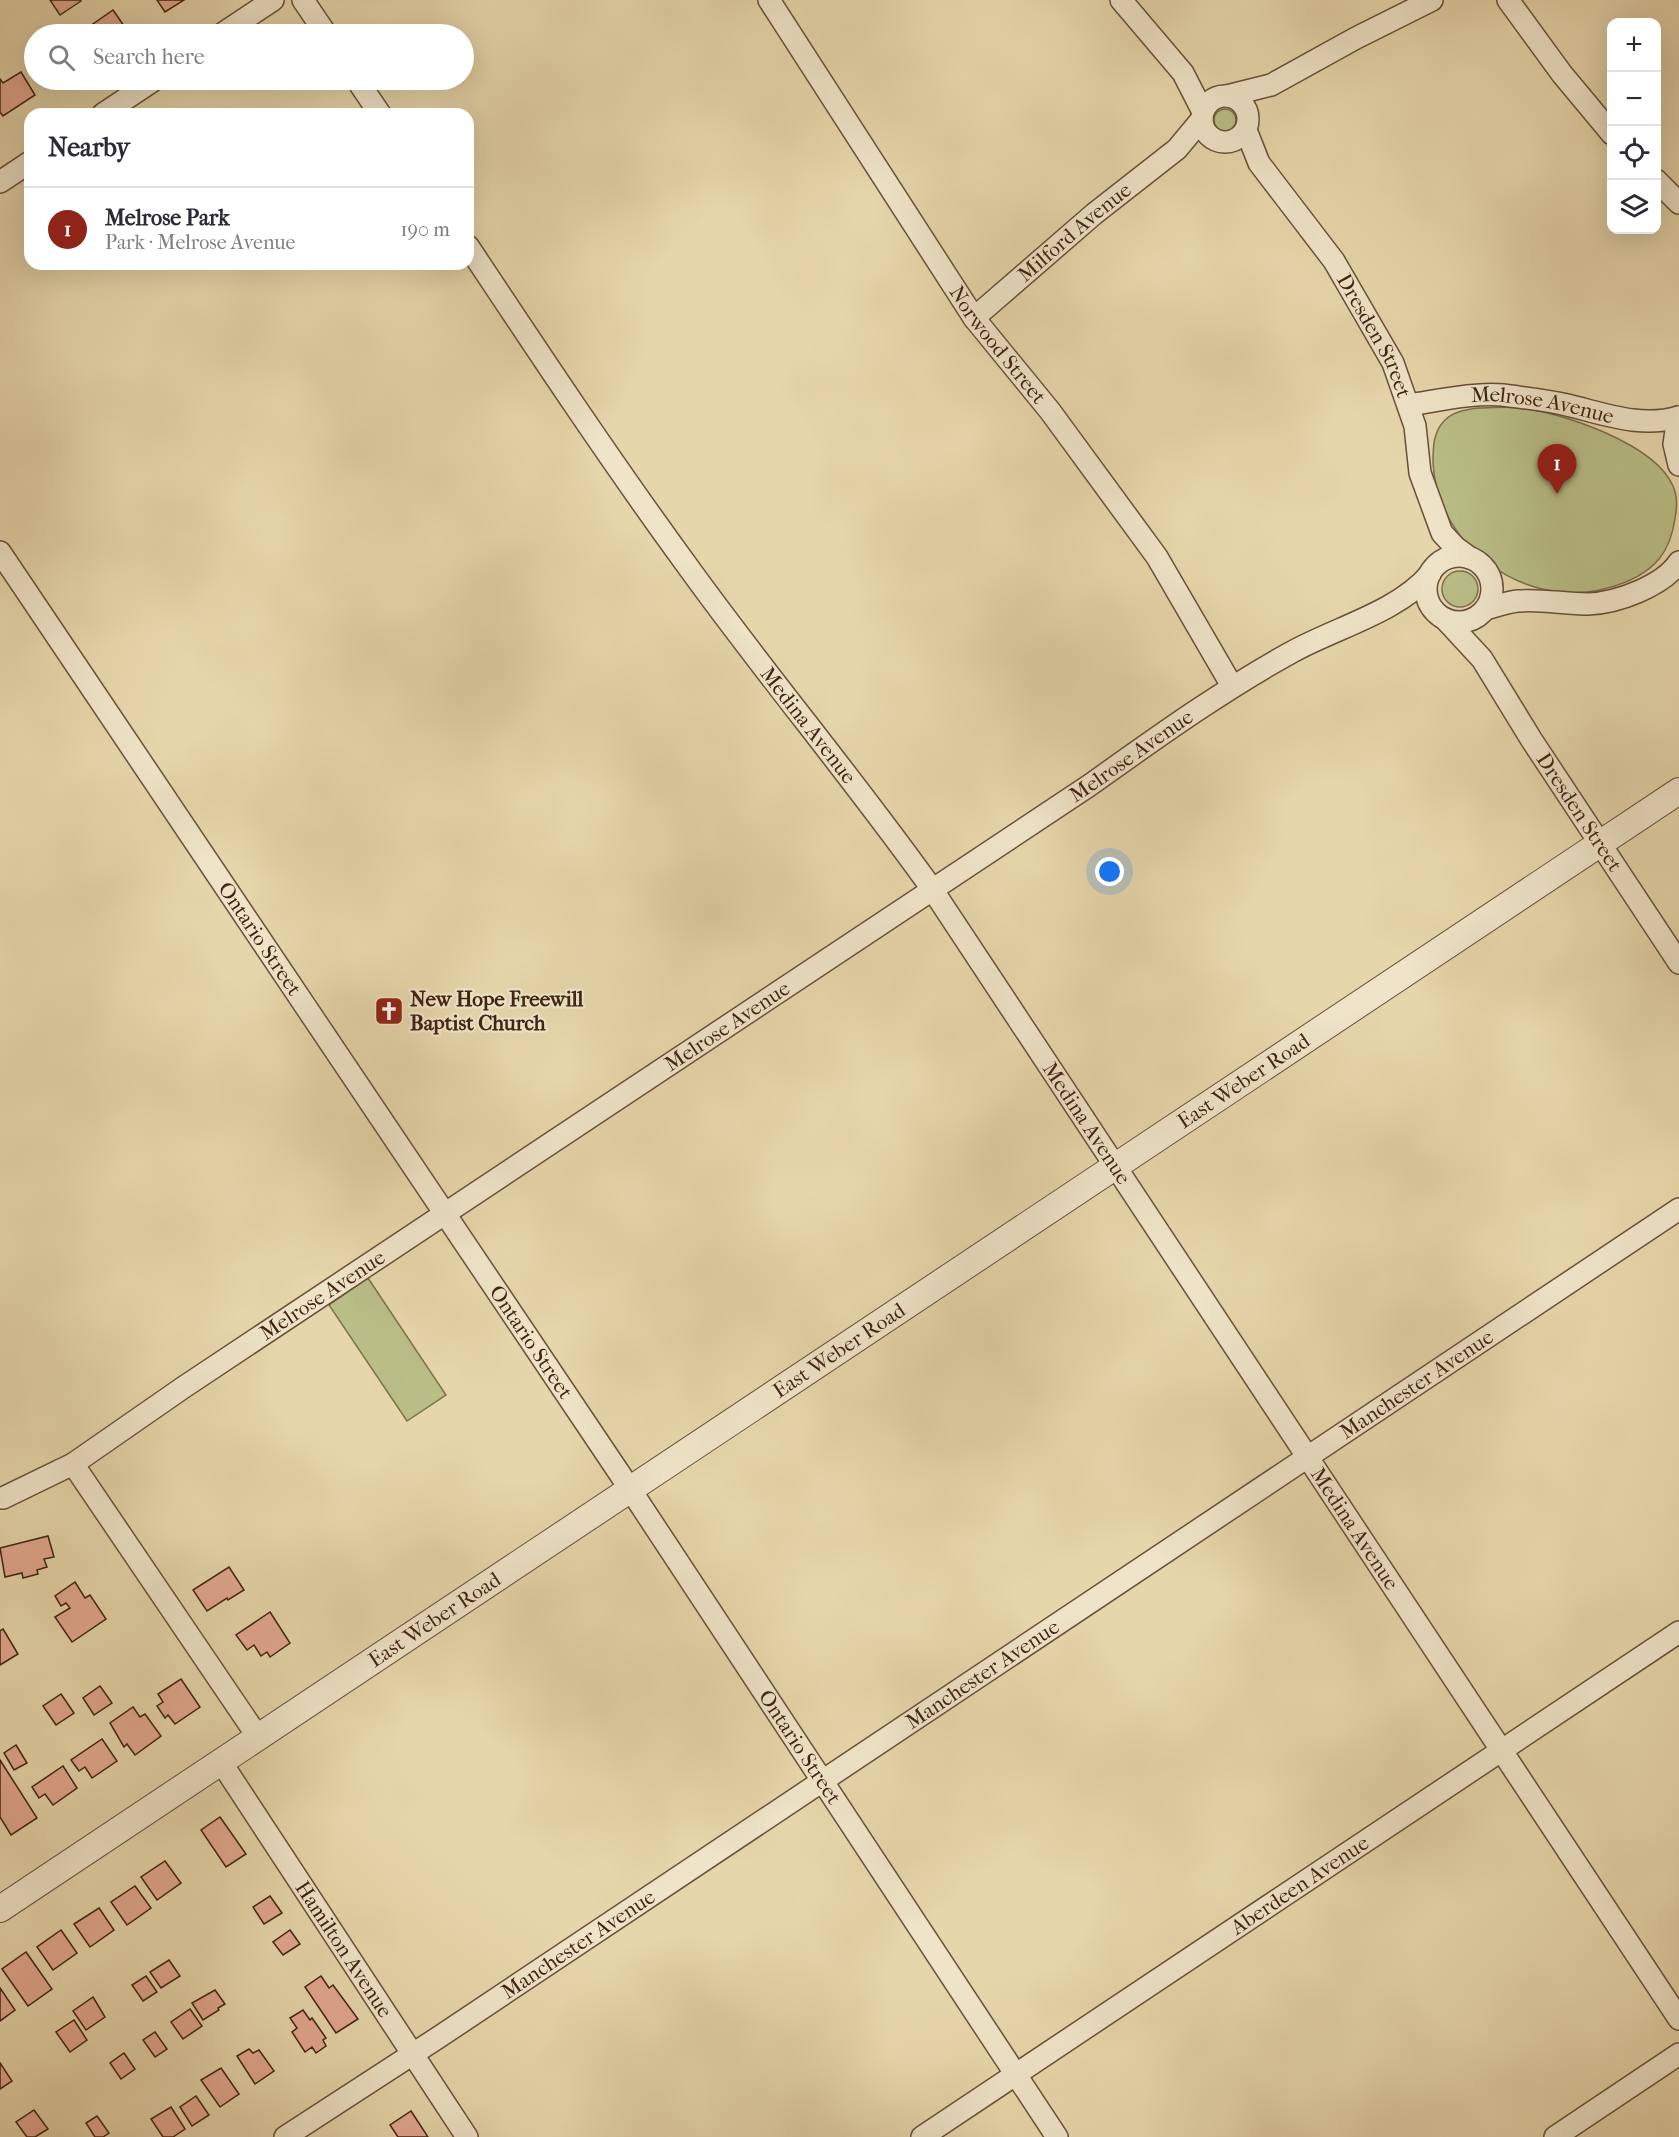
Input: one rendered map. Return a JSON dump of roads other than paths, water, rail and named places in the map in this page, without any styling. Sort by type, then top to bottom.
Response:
[{"type":"street","points":[[237,24],[273,0]]},
{"type":"street","points":[[303,0],[319,24]]},
{"type":"street","name":"Norwood Street","points":[[769,0],[974,318],[1050,411],[1157,557],[1232,686]]},
{"type":"street","points":[[1120,0],[1183,73],[1203,116],[1203,127],[1220,141],[1235,141],[1247,126],[1271,85]]},
{"type":"street","points":[[1203,116],[1213,100],[1271,85],[1356,38],[1432,0]]},
{"type":"street","points":[[1508,0],[1562,74],[1607,129]]},
{"type":"street","points":[[1183,73],[1223,97],[1234,98],[1245,108],[1247,126]]},
{"type":"street","points":[[111,108],[139,90]]},
{"type":"street","points":[[364,90],[376,108]]},
{"type":"street","name":"Milford Avenue","points":[[974,318],[1094,214],[1177,149],[1203,116]]},
{"type":"street","name":"Dresden Street","points":[[1247,126],[1259,163],[1334,261],[1393,363],[1415,426],[1420,473],[1442,533],[1455,547],[1479,565]]},
{"type":"street","name":"Milford Avenue","points":[[1177,149],[1220,141]]},
{"type":"street","name":"Dresden Street","points":[[1220,141],[1259,163]]},
{"type":"street","points":[[0,182],[24,166]]},
{"type":"street","points":[[1661,185],[1679,203]]},
{"type":"street","name":"Medina Avenue","points":[[474,255],[561,385],[686,564],[932,889],[1206,1307],[1503,1750],[1679,2019]]},
{"type":"street","name":"Melrose Avenue","points":[[1408,405],[1500,394],[1566,404],[1627,420],[1650,422],[1679,417],[1674,444],[1679,465]]},
{"type":"street","name":"Dresden Street","points":[[1434,569],[1442,533]]},
{"type":"street","name":"Ontario Street","points":[[0,552],[630,1489],[1058,2137]]},
{"type":"street","points":[[1518,601],[1479,565],[1453,557],[1434,569],[1426,592],[1439,615],[1462,622],[1518,601],[1592,604],[1632,594],[1657,583],[1674,570],[1679,562]]},
{"type":"street","points":[[1479,565],[1491,580],[1492,590],[1491,600],[1482,613]]},
{"type":"street","name":"Melrose Avenue","points":[[74,1464],[184,1387],[1111,770],[1232,686],[1294,651],[1392,606],[1421,585],[1434,569]]},
{"type":"street","name":"Melrose Avenue","points":[[1392,606],[1420,606],[1439,615]]},
{"type":"street","name":"Dresden Street","points":[[1482,613],[1482,659]]},
{"type":"street","name":"Dresden Street","points":[[1439,615],[1482,659],[1531,739],[1679,963]]},
{"type":"street","name":"East Weber Road","points":[[0,1909],[1679,791]]},
{"type":"street","name":"Manchester Avenue","points":[[285,2137],[412,2055],[1679,1209]]},
{"type":"street","points":[[0,1498],[74,1464],[258,1737]]},
{"type":"street","name":"Aberdeen Avenue","points":[[922,2137],[1679,1632]]},
{"type":"street","name":"Hamilton Avenue","points":[[221,1762],[467,2137]]},
{"type":"street","points":[[1555,2137],[1679,2054]]},
{"type":"place","name":"Melrose Park","points":[[1557,494]]},
{"type":"place","name":"New Hope Freewill Baptist Church","points":[[389,1011]]}]
